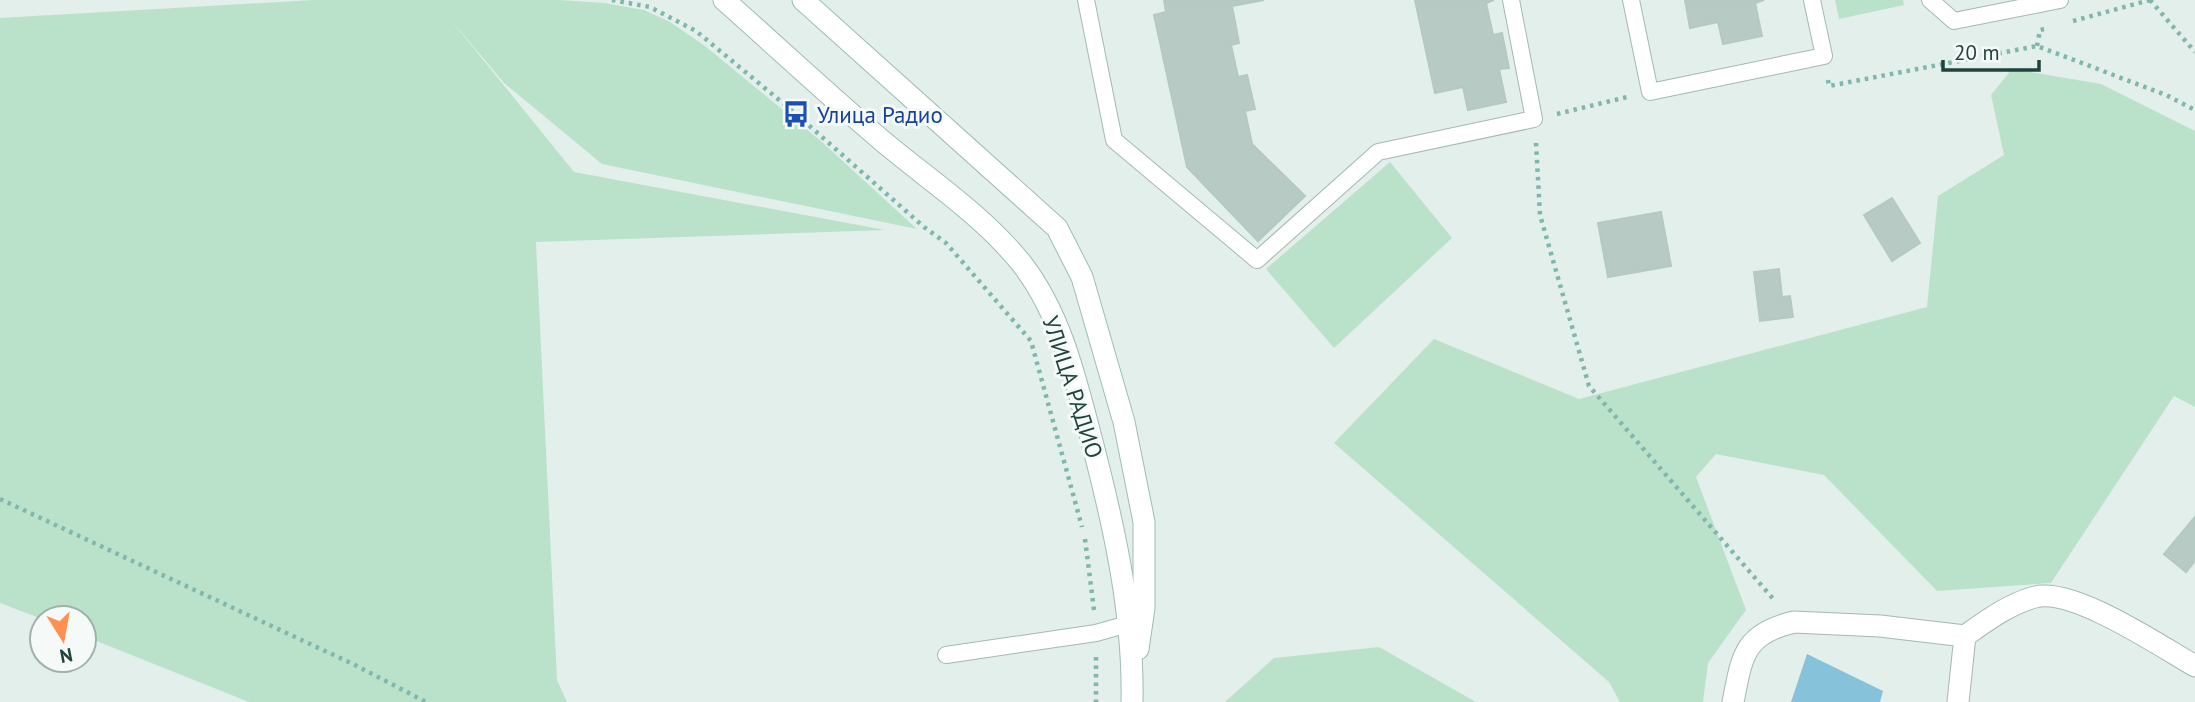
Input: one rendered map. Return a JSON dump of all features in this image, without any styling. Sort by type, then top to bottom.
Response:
[{"type":"main road","name":"УЛИЦА РАДИО","points":[[724,0],[880,139],[1002,242],[1041,292],[1069,357],[1115,539],[1128,624],[1132,699]]},
{"type":"main road","points":[[803,0],[1057,228],[1082,278],[1124,422],[1144,522],[1144,608],[1132,699]]},
{"type":"main road","points":[[1733,702],[1741,661],[1746,651],[1770,629],[1794,622],[1880,626],[1965,636],[1992,616],[2036,596],[2055,596],[2079,602],[2195,666]]},
{"type":"main road","points":[[1958,702],[1965,636]]},
{"type":"lane","points":[[1086,0],[1114,140],[1257,260],[1378,152],[1534,119],[1511,0]]},
{"type":"lane","points":[[1632,0],[1650,92],[1824,56],[1812,0]]},
{"type":"lane","points":[[1930,0],[1954,21],[2060,0]]},
{"type":"lane","points":[[946,655],[1096,633],[1128,624]]},
{"type":"path","points":[[612,0],[650,6],[696,31],[796,114],[924,228],[946,243],[1031,341],[1085,536],[1096,633],[1096,702]]},
{"type":"path","points":[[2064,23],[2150,0],[2195,52]]},
{"type":"path","points":[[2037,46],[2040,30],[2052,27]]},
{"type":"path","points":[[1824,56],[1829,86],[2037,46],[2166,95],[2195,110]]},
{"type":"path","points":[[1650,92],[1534,119],[1540,215],[1589,386],[1794,622]]},
{"type":"path","points":[[0,499],[355,665],[426,702]]},
{"type":"green space","points":[[313,0],[560,0],[604,3],[644,10],[670,22],[705,46],[822,142],[917,229],[602,164],[504,83],[447,15],[574,172],[885,230],[536,242],[557,680],[567,702],[249,702],[98,642],[98,604],[28,604],[28,614],[0,603],[0,18]]},
{"type":"green space","points":[[1835,0],[1903,0],[1904,5],[1839,19]]},
{"type":"green space","points":[[2012,69],[2101,84],[2195,131],[2195,407],[2174,396],[2051,583],[1937,591],[1824,475],[1716,454],[1696,477],[1746,610],[1708,663],[1703,702],[1620,702],[1609,682],[1334,443],[1434,339],[1579,399],[1927,307],[1938,196],[2004,155],[1991,95]]},
{"type":"green space","points":[[1390,162],[1452,238],[1334,348],[1266,269]]},
{"type":"green space","points":[[1379,647],[1476,702],[1225,702],[1274,658]]},
{"type":"water","points":[[1807,654],[1883,691],[1880,702],[1791,702]]},
{"type":"building","points":[[1164,0],[1264,0],[1232,6],[1239,43],[1231,45],[1238,77],[1247,75],[1255,109],[1245,111],[1252,144],[1305,196],[1258,241],[1187,167],[1154,15],[1166,12]]},
{"type":"building","points":[[1415,0],[1494,0],[1486,3],[1493,35],[1502,33],[1509,68],[1499,69],[1506,102],[1468,110],[1463,87],[1435,93]]},
{"type":"building","points":[[1685,0],[1764,0],[1755,3],[1762,36],[1723,44],[1718,22],[1690,28]]},
{"type":"building","points":[[1892,198],[1920,243],[1892,261],[1864,215]]},
{"type":"building","points":[[1661,212],[1671,266],[1608,277],[1598,223]]},
{"type":"building","points":[[1779,269],[1782,297],[1790,296],[1793,317],[1760,321],[1754,272]]},
{"type":"building","points":[[2194,518],[2195,561],[2186,572],[2164,554]]},
{"type":"place","name":"Улица Радио","points":[[796,114]]}]
